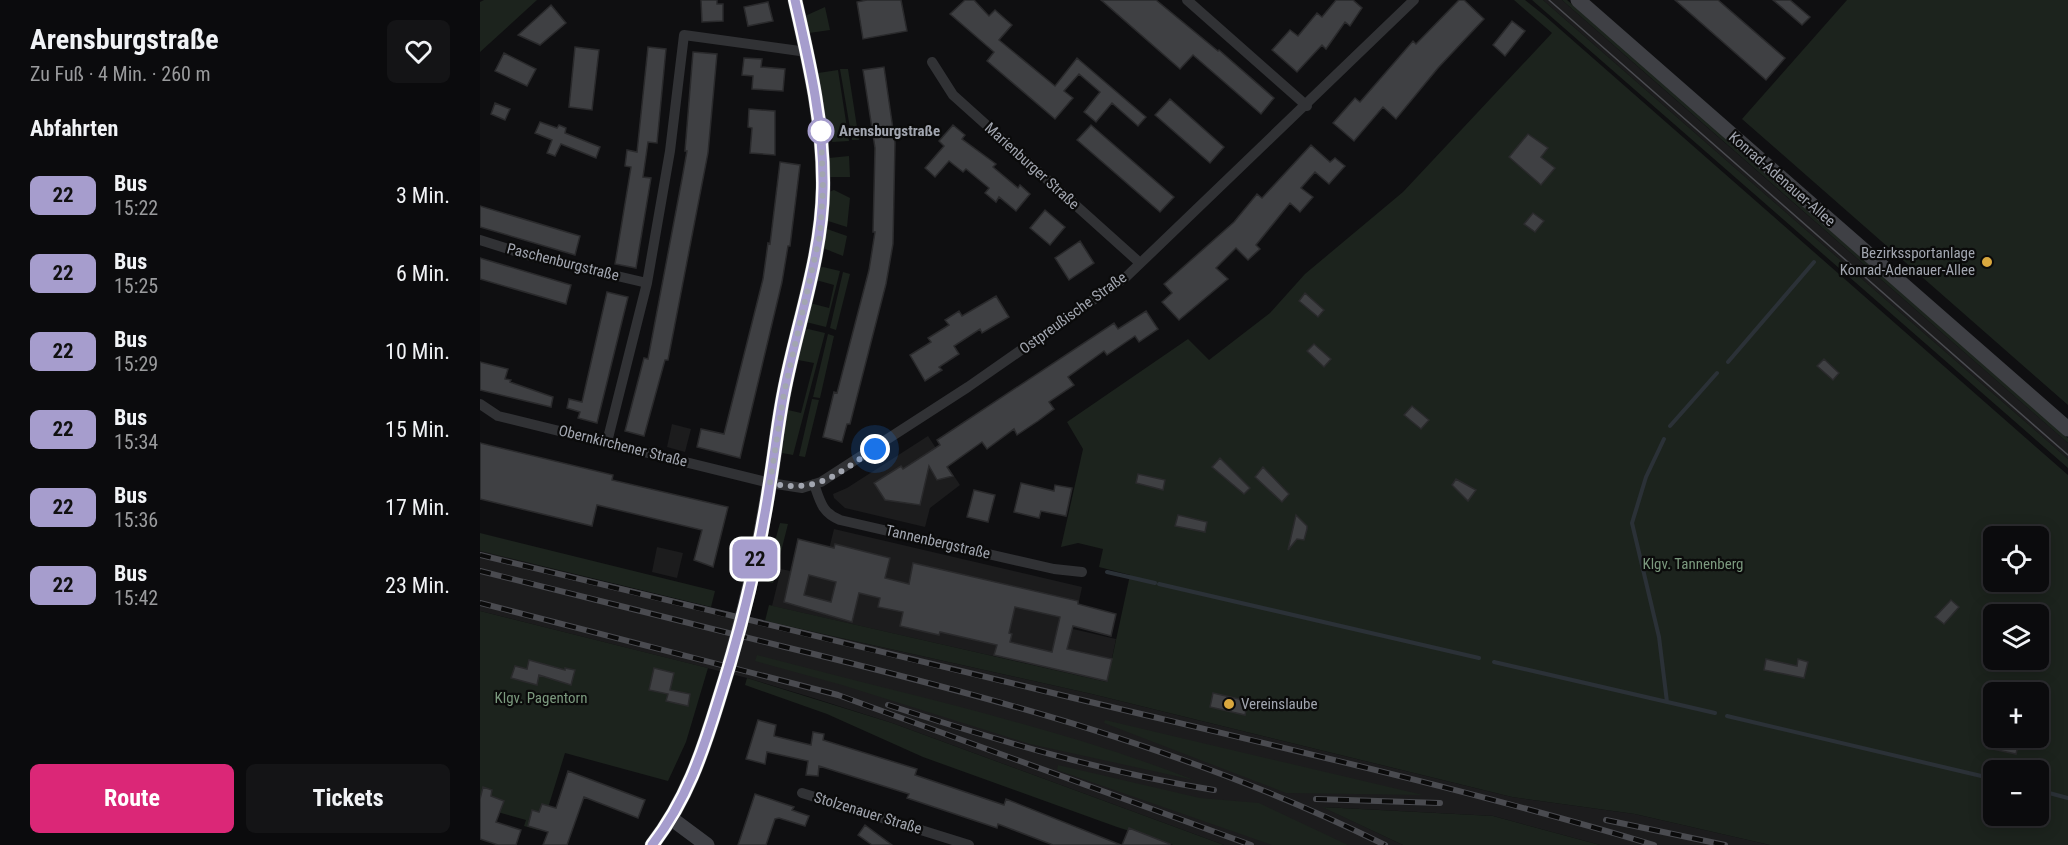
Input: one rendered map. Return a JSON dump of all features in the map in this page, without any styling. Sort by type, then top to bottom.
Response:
[{"type":"main road","points":[[652,845],[672,819],[699,763],[726,678],[747,599],[770,483],[784,393],[820,235],[821,138],[807,52],[795,0]]},
{"type":"main road","name":"Konrad-Adenauer-Allee","points":[[1578,0],[2068,429]]},
{"type":"main road","points":[[672,819],[707,845]]},
{"type":"street","points":[[1188,0],[1307,106]]},
{"type":"street","name":"Ostpreußische Straße","points":[[770,483],[792,488],[814,484],[838,473],[1109,291],[1307,106],[1414,0]]},
{"type":"street","points":[[607,442],[647,283],[670,151],[684,35],[807,52]]},
{"type":"street","name":"Marienburger Straße","points":[[932,62],[953,95],[1140,263]]},
{"type":"street","name":"Paschenburgstraße","points":[[480,240],[527,255],[647,283]]},
{"type":"street","name":"Obernkirchener Straße","points":[[480,404],[498,416],[770,483]]},
{"type":"street","name":"Tannenbergstraße","points":[[814,484],[822,507],[829,516],[840,520],[1054,569],[1082,572]]},
{"type":"street","name":"Stolzenauer Straße","points":[[802,793],[969,845]]},
{"type":"shaded area","points":[[1543,0],[1562,0],[2068,443],[2068,459]]},
{"type":"shaded area","points":[[672,424],[691,429],[685,452],[667,447]]},
{"type":"shaded area","points":[[928,436],[960,485],[930,508],[925,527],[845,508],[834,498],[833,494],[847,488]]},
{"type":"shaded area","points":[[834,529],[1082,587],[1073,629],[1116,639],[1107,682],[772,606],[781,569],[822,578]]},
{"type":"shaded area","points":[[657,547],[683,553],[677,578],[652,572]]},
{"type":"shaded area","points":[[480,551],[765,621],[1092,694],[1512,797],[1635,814],[1770,845],[1600,845],[1493,816],[1323,807],[1403,845],[1224,845],[892,723],[807,696],[747,678],[480,611]]},
{"type":"green space","points":[[484,0],[537,0],[480,52],[480,2]]},
{"type":"green space","name":"Klgv. Tannenberg","points":[[1514,0],[1525,0],[2068,475],[2068,845],[1770,845],[1635,814],[1512,797],[1092,694],[765,621],[769,605],[1107,682],[1130,575],[1099,567],[1103,549],[1078,543],[1061,547],[1083,449],[1067,422],[1188,339],[1209,360],[1270,313],[1305,274],[1403,192],[1552,33]]},
{"type":"green space","points":[[1532,0],[1543,0],[2068,459],[2068,468]]},
{"type":"green space","points":[[1562,0],[1567,0],[2068,438],[2068,443]]},
{"type":"green space","name":"Bezirkssportanlage Konrad-Adenauer-Allee","points":[[1847,0],[2068,0],[2068,405],[1742,119]]},
{"type":"green space","points":[[825,7],[830,30],[809,33],[805,16]]},
{"type":"green space","points":[[840,69],[848,69],[859,140],[852,140]]},
{"type":"green space","points":[[838,70],[849,141],[832,142],[830,123],[825,124],[818,73]]},
{"type":"green space","points":[[849,156],[850,177],[829,177],[829,158]]},
{"type":"green space","points":[[834,190],[850,198],[847,227],[828,221],[829,192]]},
{"type":"green space","points":[[827,229],[847,236],[843,256],[823,248]]},
{"type":"green space","points":[[819,268],[840,271],[826,327],[806,322],[810,303],[829,308],[834,285],[816,280]]},
{"type":"green space","points":[[843,272],[850,274],[836,330],[830,328]]},
{"type":"green space","points":[[808,329],[825,333],[793,455],[782,453],[788,410],[801,413],[814,363],[798,360],[804,331]]},
{"type":"green space","points":[[828,334],[834,336],[820,398],[813,397]]},
{"type":"green space","points":[[812,399],[819,400],[805,457],[799,456]]},
{"type":"green space","points":[[780,523],[788,524],[773,583],[764,581]]},
{"type":"green space","points":[[480,533],[715,591],[711,607],[480,551]]},
{"type":"green space","name":"Klgv. Pagentorn","points":[[480,611],[708,668],[686,742],[668,781],[565,753],[543,824],[538,830],[524,826],[526,820],[480,807]]},
{"type":"green space","points":[[757,655],[1032,727],[1141,760],[1194,780],[1030,744],[842,685],[755,661]]},
{"type":"green space","points":[[747,678],[892,723],[1224,845],[1173,845],[1117,827],[923,757],[827,714],[745,685]]},
{"type":"green space","points":[[1105,720],[1423,795],[1286,793],[1104,723]]},
{"type":"green space","points":[[1058,765],[1200,798],[1259,803],[1348,845],[1272,845],[1057,770]]},
{"type":"green space","points":[[1322,807],[1493,816],[1600,845],[1403,845]]},
{"type":"building","points":[[701,0],[717,0],[717,4],[723,4],[723,21],[702,22]]},
{"type":"building","points":[[901,0],[907,31],[863,39],[857,2]]},
{"type":"building","points":[[965,0],[974,0],[989,16],[995,10],[1012,25],[999,40],[1055,86],[1077,58],[1146,117],[1138,126],[1112,103],[1096,122],[1084,112],[1100,92],[1079,74],[1064,91],[1073,98],[1055,119],[987,61],[994,52],[950,14]]},
{"type":"building","points":[[1101,0],[1156,0],[1274,98],[1261,114],[1193,55],[1180,69]]},
{"type":"building","points":[[1336,0],[1353,0],[1362,8],[1350,26],[1345,22],[1326,49],[1322,45],[1297,72],[1272,50],[1290,30],[1298,36],[1317,13],[1322,17]]},
{"type":"building","points":[[1459,0],[1464,0],[1484,19],[1438,68],[1396,119],[1383,107],[1354,141],[1333,123],[1355,98],[1360,102],[1413,41],[1416,44]]},
{"type":"building","points":[[1675,0],[1718,0],[1785,58],[1766,80]]},
{"type":"building","points":[[1773,0],[1790,0],[1810,17],[1802,25]]},
{"type":"building","points":[[768,2],[773,21],[748,26],[744,7]]},
{"type":"building","points":[[551,5],[566,23],[540,45],[518,35]]},
{"type":"building","points":[[1512,21],[1525,31],[1505,56],[1493,45]]},
{"type":"building","points":[[575,47],[599,50],[592,110],[569,107]]},
{"type":"building","points":[[648,47],[666,49],[657,143],[648,142],[643,177],[651,178],[636,268],[615,264],[631,167],[625,166],[627,150],[637,152]]},
{"type":"building","points":[[693,52],[717,54],[708,153],[668,360],[665,360],[644,436],[625,431],[644,358],[648,359],[682,179],[687,151],[685,151]]},
{"type":"building","points":[[504,53],[536,69],[527,86],[495,71]]},
{"type":"building","points":[[744,58],[762,59],[761,67],[785,69],[783,91],[752,89],[753,76],[742,75]]},
{"type":"building","points":[[884,67],[895,143],[893,244],[886,284],[850,424],[847,424],[842,442],[823,437],[834,392],[837,393],[869,270],[875,232],[873,232],[875,148],[863,70]]},
{"type":"building","points":[[1170,99],[1224,147],[1210,163],[1155,115]]},
{"type":"building","points":[[495,103],[510,109],[505,120],[491,114]]},
{"type":"building","points":[[749,109],[775,111],[775,155],[750,153],[752,128],[748,127]]},
{"type":"building","points":[[540,122],[557,128],[559,125],[566,128],[565,133],[600,147],[596,158],[561,144],[555,156],[547,153],[552,140],[535,133]]},
{"type":"building","points":[[953,125],[965,135],[962,139],[996,164],[993,167],[1018,188],[1020,185],[1030,194],[1016,211],[999,197],[996,202],[985,193],[989,188],[966,169],[963,172],[949,161],[935,177],[925,168],[944,146],[939,141]]},
{"type":"building","points":[[1091,125],[1174,197],[1160,212],[1077,140]]},
{"type":"building","points":[[1528,134],[1548,148],[1541,157],[1555,168],[1541,185],[1509,157]]},
{"type":"building","points":[[1311,145],[1330,162],[1335,158],[1345,166],[1329,184],[1315,172],[1301,188],[1313,197],[1300,212],[1290,203],[1256,245],[1260,249],[1248,260],[1236,248],[1216,268],[1228,279],[1179,320],[1162,302],[1172,293],[1164,284],[1234,222],[1257,194],[1262,198]]},
{"type":"building","points":[[780,162],[800,165],[790,246],[788,246],[782,282],[740,458],[697,447],[701,429],[724,434],[763,279],[768,243],[770,244]]},
{"type":"building","points":[[480,206],[580,236],[575,255],[480,227]]},
{"type":"building","points":[[1045,210],[1065,227],[1050,245],[1030,228]]},
{"type":"building","points":[[1533,213],[1544,221],[1535,232],[1524,224]]},
{"type":"building","points":[[1080,241],[1094,263],[1069,280],[1055,258]]},
{"type":"building","points":[[480,258],[571,285],[566,304],[480,279]]},
{"type":"building","points":[[607,292],[628,297],[597,423],[578,418],[580,412],[567,408],[569,399],[582,402]]},
{"type":"building","points":[[1305,293],[1324,310],[1318,317],[1299,301]]},
{"type":"building","points":[[996,296],[1009,317],[982,333],[980,329],[954,346],[959,354],[939,367],[942,370],[925,381],[910,355],[931,342],[928,338],[949,325],[945,320],[959,311],[962,316]]},
{"type":"building","points":[[1146,311],[1158,329],[1139,342],[1135,336],[1107,355],[1104,351],[1068,377],[1074,385],[1049,402],[1054,409],[1038,421],[1017,435],[1014,429],[987,449],[982,442],[947,467],[953,476],[937,480],[929,466],[920,505],[885,500],[874,483],[901,466],[903,469],[940,445],[937,440],[1114,323],[1118,329]]},
{"type":"building","points":[[1314,344],[1331,359],[1324,367],[1307,351]]},
{"type":"building","points":[[1824,359],[1839,373],[1833,380],[1817,366]]},
{"type":"building","points":[[480,362],[508,369],[505,379],[553,397],[551,407],[480,390]]},
{"type":"building","points":[[1412,406],[1429,420],[1421,429],[1404,415]]},
{"type":"building","points":[[480,443],[613,475],[612,480],[728,507],[713,567],[694,560],[702,530],[597,505],[592,526],[480,499]]},
{"type":"building","points":[[1220,458],[1250,488],[1244,494],[1212,467]]},
{"type":"building","points":[[1263,467],[1289,494],[1282,502],[1255,477]]},
{"type":"building","points":[[1138,474],[1165,480],[1163,490],[1136,483]]},
{"type":"building","points":[[1456,479],[1476,490],[1468,501],[1452,485]]},
{"type":"building","points":[[1021,483],[1054,491],[1055,485],[1072,488],[1066,516],[1041,511],[1039,518],[1014,512]]},
{"type":"building","points":[[974,490],[995,495],[988,522],[967,517]]},
{"type":"building","points":[[1178,515],[1207,522],[1205,532],[1175,526]]},
{"type":"building","points":[[1296,515],[1307,526],[1307,529],[1304,540],[1297,539],[1288,550]]},
{"type":"building","points":[[798,539],[834,548],[835,544],[890,558],[885,578],[909,584],[913,563],[1078,601],[1078,604],[1116,614],[1111,636],[1073,626],[1067,649],[1112,659],[1107,681],[994,655],[997,645],[940,632],[939,635],[900,626],[903,612],[878,607],[880,598],[859,593],[852,622],[784,602]],"holes":[[[809,575],[836,582],[831,602],[804,595]],[[1015,607],[1060,617],[1052,652],[1010,642],[1012,634],[1009,633]]]},
{"type":"building","points":[[1951,600],[1959,607],[1944,624],[1935,617]]},
{"type":"building","points":[[1766,659],[1797,666],[1798,659],[1808,662],[1804,678],[1764,670]]},
{"type":"building","points":[[529,660],[565,670],[565,668],[575,670],[571,685],[539,675],[537,685],[511,678],[515,666],[527,669]]},
{"type":"building","points":[[654,668],[674,673],[670,690],[690,694],[688,706],[666,701],[668,694],[649,690]]},
{"type":"building","name":"Vereinslaube","points":[[1213,693],[1248,701],[1245,715],[1210,707]]},
{"type":"building","points":[[758,720],[776,725],[774,736],[811,745],[813,732],[824,734],[823,740],[917,769],[915,775],[1004,805],[1006,799],[1121,845],[1053,845],[998,824],[997,828],[907,798],[909,794],[819,766],[818,776],[806,775],[808,761],[767,752],[765,764],[746,759]]},
{"type":"building","points":[[1988,748],[2018,748],[2016,754]]},
{"type":"building","points":[[568,771],[645,800],[638,818],[584,797],[567,845],[543,845],[548,832],[528,826],[532,810],[539,812],[542,804],[556,808]]},
{"type":"building","points":[[483,787],[492,790],[491,796],[504,801],[496,822],[521,830],[516,845],[498,845],[480,839],[480,799]]},
{"type":"building","points":[[755,794],[794,807],[792,810],[809,816],[805,826],[779,818],[775,819],[766,845],[738,845]]},
{"type":"building","points":[[865,825],[892,845],[872,845],[858,835]]},
{"type":"building","points":[[1129,828],[1170,844],[1170,845],[1122,845]]},
{"type":"waterway","points":[[1728,362],[1814,262]]},
{"type":"waterway","points":[[1670,426],[1717,373]]},
{"type":"waterway","points":[[1664,439],[1646,477],[1632,523],[1659,637],[1667,702]]},
{"type":"waterway","points":[[1107,572],[1155,583]]},
{"type":"waterway","points":[[1159,584],[1479,658]]},
{"type":"waterway","points":[[1494,662],[1715,713]]},
{"type":"waterway","points":[[1727,716],[1983,776]]},
{"type":"waterway","points":[[2049,793],[2068,798]]},
{"type":"tram line","points":[[1549,0],[2068,455]]},
{"type":"railway","points":[[480,555],[1361,766],[1654,845]]},
{"type":"railway","points":[[480,571],[862,666],[1091,729],[1240,781],[1313,811],[1385,845]]},
{"type":"railway","points":[[480,603],[838,695],[1251,845]]},
{"type":"railway","points":[[888,705],[1050,754],[1131,774],[1214,790]]},
{"type":"railway","points":[[1316,799],[1440,803]]},
{"type":"railway","points":[[1606,820],[1725,845]]},
{"type":"bus line","name":"22","points":[[652,845],[672,819],[691,782],[726,678],[747,599],[770,483],[784,393],[820,235],[823,189],[820,131],[807,52],[795,0]]},
{"type":"place","name":"Arensburgstraße","points":[[821,131]]},
{"type":"place","name":"Bezirkssportanlage Konrad-Adenauer-Allee","points":[[1987,262]]},
{"type":"place","name":"Vereinslaube","points":[[1229,704]]},
{"type":"route","points":[[821,131],[823,189],[820,235],[784,393],[770,483],[801,488],[821,482],[875,449]]}]
